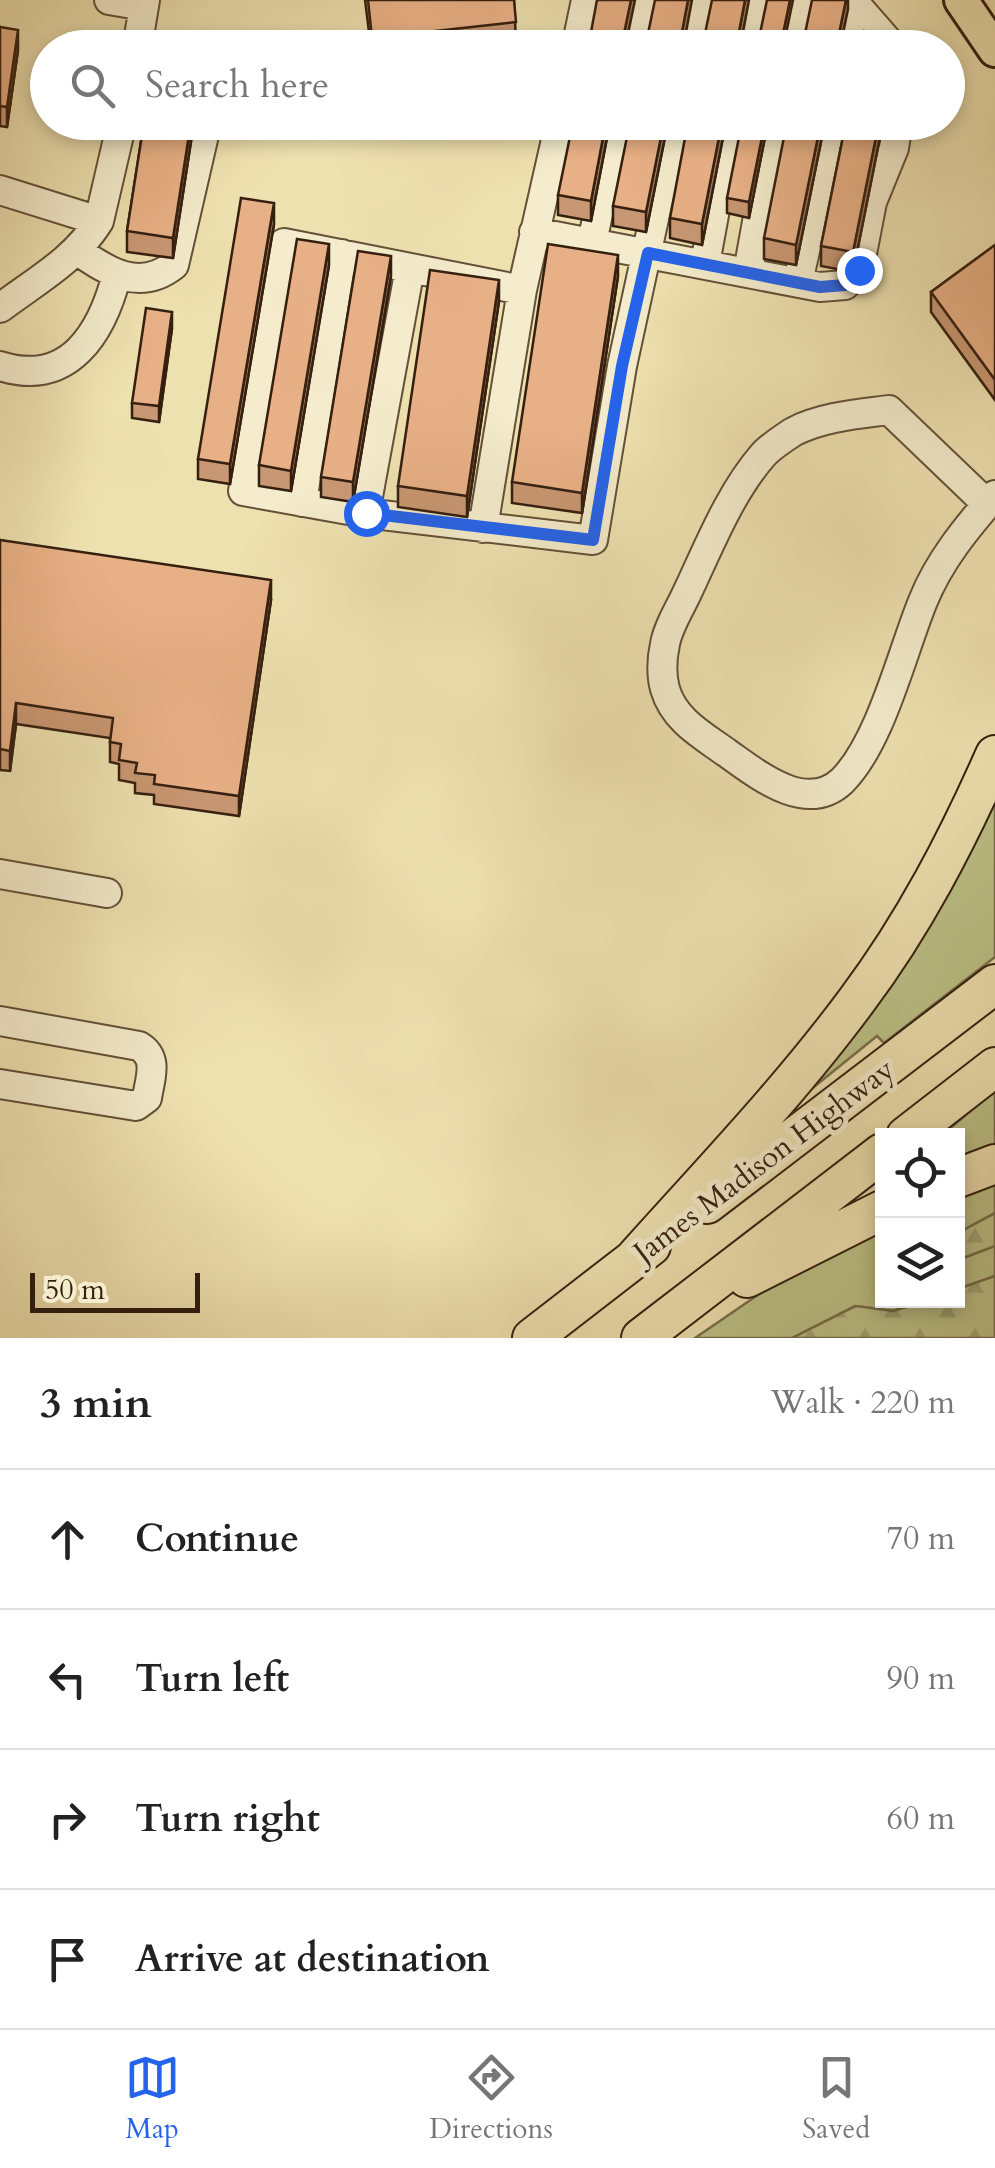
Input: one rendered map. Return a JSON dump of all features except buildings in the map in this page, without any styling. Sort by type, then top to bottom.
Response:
[{"type":"highway","points":[[633,1260],[806,1066],[858,999],[943,866],[995,755]]},
{"type":"highway","name":"James Madison Highway","points":[[532,1338],[995,984]]},
{"type":"highway","points":[[916,1128],[995,1068]]},
{"type":"highway","points":[[641,1338],[875,1158]]},
{"type":"highway","points":[[965,1175],[995,1164]]},
{"type":"highway","points":[[677,1310],[875,1213]]},
{"type":"main road","points":[[961,0],[995,50]]},
{"type":"lane","points":[[109,0],[144,3],[139,30]]},
{"type":"lane","points":[[580,30],[586,0]]},
{"type":"lane","points":[[637,30],[644,0]]},
{"type":"lane","points":[[694,30],[700,0]]},
{"type":"lane","points":[[750,30],[756,0]]},
{"type":"lane","points":[[794,30],[801,0]]},
{"type":"lane","points":[[853,30],[856,4]]},
{"type":"lane","points":[[856,4],[878,30]]},
{"type":"lane","points":[[0,308],[77,250],[99,221],[118,140]]},
{"type":"lane","points":[[77,250],[107,272],[135,278],[160,276],[174,265],[203,140]]},
{"type":"lane","points":[[483,528],[522,290],[556,140]]},
{"type":"lane","points":[[592,243],[613,140]]},
{"type":"lane","points":[[522,290],[284,242],[243,491],[366,513],[593,540],[622,366],[671,140]]},
{"type":"lane","points":[[705,264],[728,140]]},
{"type":"lane","points":[[748,272],[773,140]]},
{"type":"lane","points":[[798,282],[830,140]]},
{"type":"lane","points":[[534,232],[820,287],[845,285],[859,270],[872,202],[895,140]]},
{"type":"lane","points":[[0,190],[99,221]]},
{"type":"lane","points":[[302,502],[342,254]]},
{"type":"lane","points":[[366,513],[410,268]]},
{"type":"lane","points":[[0,366],[20,372],[62,366],[92,336],[110,300],[117,274]]},
{"type":"lane","points":[[889,410],[991,499],[961,534],[924,598],[888,700],[841,782],[824,792],[798,793],[771,784],[692,728],[675,711],[665,689],[662,668],[665,640],[732,502],[764,454],[795,432],[846,416],[889,410]]},
{"type":"lane","points":[[0,874],[107,893]]},
{"type":"lane","points":[[0,1021],[139,1046],[148,1051],[153,1063],[147,1098],[136,1106],[0,1084]]},
{"type":"green space","points":[[995,788],[995,957],[884,1043],[877,1036],[752,1137]]},
{"type":"green space","points":[[995,1090],[995,1149],[965,1160],[965,1128],[950,1128]]},
{"type":"green space","points":[[995,1180],[995,1213],[965,1229],[965,1218],[965,1192]]},
{"type":"green space","points":[[995,1213],[995,1246],[965,1257],[965,1229]]},
{"type":"green space","points":[[875,1231],[875,1308],[903,1308],[893,1311],[855,1306],[792,1338],[695,1338],[768,1288]]},
{"type":"green space","points":[[995,1246],[995,1276],[965,1287],[966,1257]]},
{"type":"green space","points":[[995,1276],[995,1338],[792,1338],[856,1306],[893,1311],[965,1308],[965,1287]]},
{"type":"route","points":[[366,513],[593,540],[622,366],[648,253],[820,287],[845,285],[859,270]]}]
